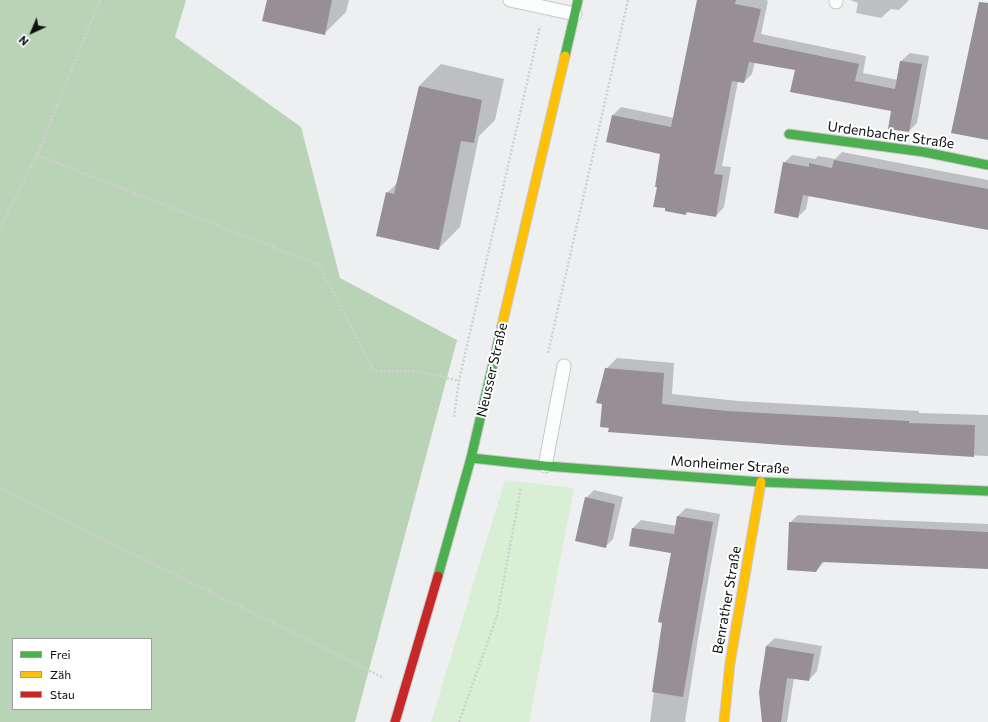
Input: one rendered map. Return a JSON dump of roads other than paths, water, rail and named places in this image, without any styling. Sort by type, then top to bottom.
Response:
[{"type":"street","name":"Neusser Straße","points":[[395,722],[420,641],[471,458],[578,0]]},
{"type":"street","name":"Urdenbacher Straße","points":[[789,134],[924,152],[988,165]]},
{"type":"street","name":"Monheimer Straße","points":[[471,458],[546,466],[761,482],[988,491]]},
{"type":"street","name":"Benrather Straße","points":[[724,722],[730,664],[761,482]]},
{"type":"lane","points":[[510,0],[575,14]]},
{"type":"lane","points":[[546,466],[564,366]]}]
